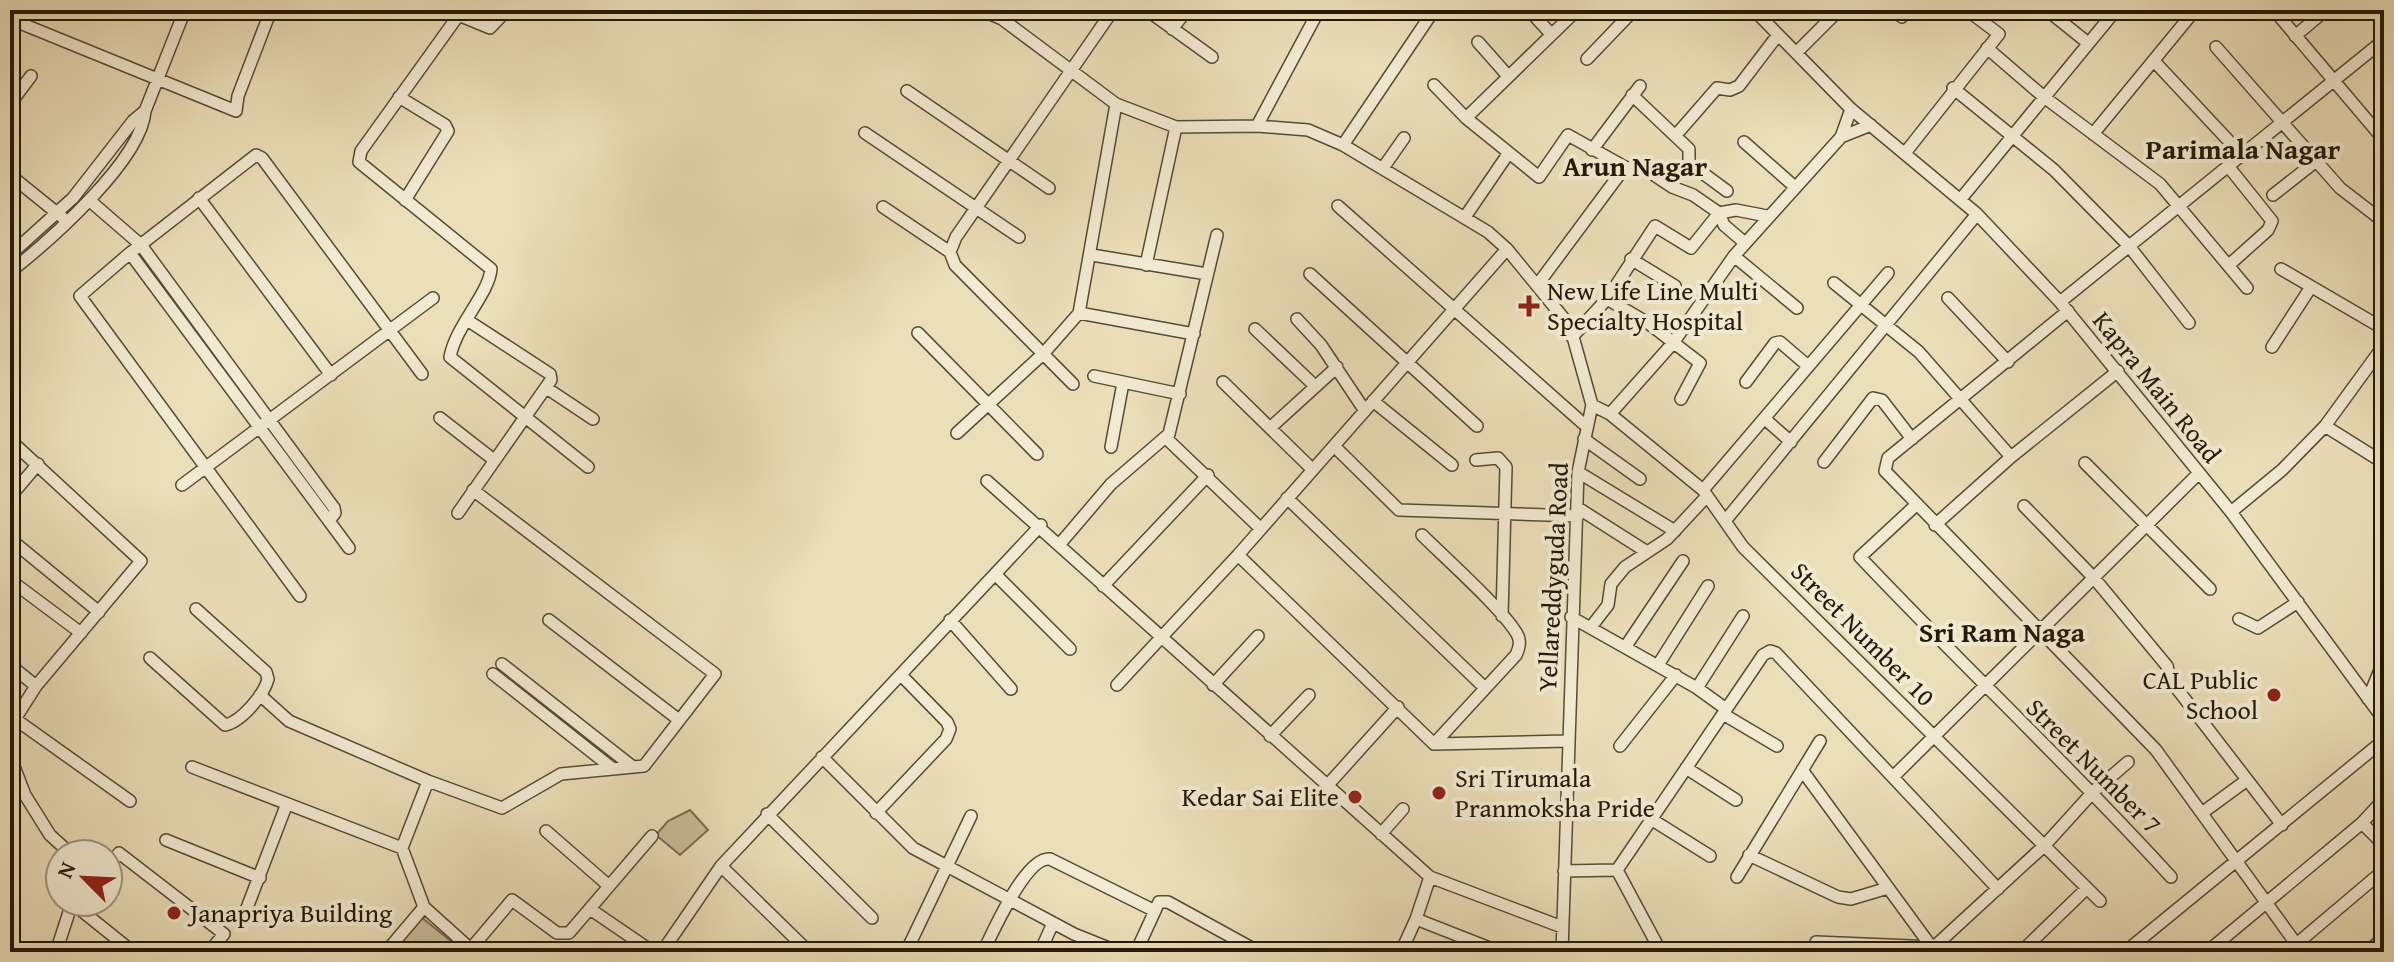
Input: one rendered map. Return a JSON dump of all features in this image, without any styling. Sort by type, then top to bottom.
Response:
[{"type":"street","points":[[10,272],[89,200],[139,134],[185,10]]},
{"type":"street","points":[[10,19],[236,111],[238,96],[271,10]]},
{"type":"street","points":[[446,10],[490,28],[507,10]]},
{"type":"street","name":"Yellareddyguda Road","points":[[981,10],[1002,19],[1116,104],[1176,127],[1285,127],[1308,130],[1343,145],[1465,217],[1507,249],[1570,326],[1592,405],[1578,472],[1562,952]]},
{"type":"street","points":[[950,252],[956,237],[1113,10]]},
{"type":"street","points":[[1147,10],[1212,57]]},
{"type":"street","points":[[1172,29],[1187,10]]},
{"type":"street","points":[[1262,126],[1319,10]]},
{"type":"street","points":[[1343,145],[1434,10]]},
{"type":"street","points":[[1529,10],[1551,34]]},
{"type":"street","points":[[1466,118],[1577,10]]},
{"type":"street","points":[[1587,59],[1634,10]]},
{"type":"street","name":"Kapra Main Road","points":[[1754,10],[1855,112],[1977,214],[2064,307],[2231,512],[2384,720]]},
{"type":"street","points":[[1797,52],[1839,10]]},
{"type":"street","points":[[1894,10],[1902,17],[1908,10]]},
{"type":"street","points":[[1905,153],[1953,88],[1999,34],[1967,10]]},
{"type":"street","points":[[2047,10],[2088,43]]},
{"type":"street","points":[[1960,200],[2116,10]]},
{"type":"street","points":[[2093,134],[2195,10]]},
{"type":"street","points":[[2274,10],[2384,140]]},
{"type":"street","points":[[2295,36],[2326,10]]},
{"type":"street","points":[[458,16],[361,151],[359,162],[491,269],[467,320],[459,327],[450,357],[588,467]]},
{"type":"street","points":[[1676,135],[1717,88],[1730,90],[1739,86],[1777,36]]},
{"type":"street","points":[[2384,40],[2129,246],[2008,362],[1884,464],[1885,471],[1935,525],[2156,750],[2267,903],[2295,950],[2384,870]]},
{"type":"street","points":[[1478,42],[1508,76]]},
{"type":"street","points":[[2216,47],[2315,162],[2340,188],[2384,222]]},
{"type":"street","points":[[1987,48],[2044,97],[2139,165],[2181,206],[2247,288]]},
{"type":"street","points":[[2154,61],[2241,154]]},
{"type":"street","points":[[10,104],[31,76]]},
{"type":"street","points":[[1434,85],[1466,118],[1539,177],[1568,135],[1625,167],[1651,173],[1719,213],[1724,225],[1745,243]]},
{"type":"street","points":[[1953,88],[2054,170],[2129,246],[2189,323]]},
{"type":"street","points":[[1592,150],[1636,90],[1689,149],[1689,163],[1727,191]]},
{"type":"street","points":[[907,91],[1049,188]]},
{"type":"street","points":[[399,97],[445,125],[448,131],[405,200]]},
{"type":"street","points":[[957,433],[1044,353],[1079,313],[1092,255],[1116,104]]},
{"type":"street","points":[[10,255],[58,213],[145,111]]},
{"type":"street","points":[[1610,414],[1673,343],[1734,256],[1767,216],[1841,137],[1855,112]]},
{"type":"street","points":[[1841,137],[1871,125]]},
{"type":"street","points":[[1146,265],[1176,127]]},
{"type":"street","points":[[865,133],[1019,237]]},
{"type":"street","points":[[1383,168],[1404,138]]},
{"type":"street","points":[[1744,142],[1795,187]]},
{"type":"street","points":[[1465,217],[1508,154]]},
{"type":"street","points":[[300,596],[80,301],[83,291],[250,158],[262,158],[422,374]]},
{"type":"street","points":[[2273,195],[2315,162]]},
{"type":"street","points":[[2228,166],[2272,221],[2268,230],[2229,265]]},
{"type":"street","points":[[1538,284],[1625,167]]},
{"type":"street","points":[[10,175],[68,222]]},
{"type":"street","points":[[199,198],[331,375]]},
{"type":"street","points":[[89,200],[124,234],[141,245],[349,548]]},
{"type":"street","points":[[1338,206],[1585,433],[1640,479]]},
{"type":"street","points":[[883,207],[950,252],[955,265],[1073,384]]},
{"type":"street","points":[[1572,337],[1607,299],[1655,226],[1691,248],[1719,213],[1736,210],[1767,216]]},
{"type":"street","points":[[1725,521],[1977,214]]},
{"type":"street","points":[[124,234],[130,253],[265,424]]},
{"type":"street","points":[[1059,545],[1111,484],[1169,433],[1217,235]]},
{"type":"street","points":[[1117,685],[1238,555],[1406,360],[1507,249]]},
{"type":"street","points":[[1092,255],[1207,274]]},
{"type":"street","points":[[1734,256],[1797,308]]},
{"type":"street","points":[[1631,259],[1675,286]]},
{"type":"street","points":[[2281,269],[2384,329]]},
{"type":"street","points":[[1591,627],[1608,605],[1611,584],[1625,567],[1675,531],[1860,302],[1888,273]]},
{"type":"street","points":[[1310,274],[1477,426]]},
{"type":"street","points":[[1834,283],[1888,324],[1963,401],[2011,457]]},
{"type":"street","points":[[2272,347],[2311,287]]},
{"type":"street","points":[[182,485],[433,298]]},
{"type":"street","points":[[1948,298],[2008,362]]},
{"type":"street","points":[[1607,299],[1700,363],[1681,399]]},
{"type":"street","points":[[1079,313],[1194,334]]},
{"type":"street","points":[[1297,319],[1369,406],[1452,465]]},
{"type":"street","points":[[458,513],[548,389],[550,374],[467,320]]},
{"type":"street","points":[[1255,329],[1315,386]]},
{"type":"street","points":[[918,333],[1037,454]]},
{"type":"street","points":[[1746,382],[1775,343],[1780,342],[1808,366]]},
{"type":"street","points":[[2231,512],[2282,470],[2325,426],[2384,345]]},
{"type":"street","points":[[1270,428],[1337,367]]},
{"type":"street","points":[[1935,525],[2011,457],[2118,371]]},
{"type":"street","points":[[1094,376],[1180,394]]},
{"type":"street","points":[[1223,382],[1312,469]]},
{"type":"street","points":[[1111,447],[1123,383]]},
{"type":"street","points":[[548,389],[593,419]]},
{"type":"street","points":[[1824,462],[1873,398],[1882,400],[1912,439]]},
{"type":"street","name":"Street Number 10","points":[[1592,405],[1610,414],[1705,493],[1743,547],[2100,901]]},
{"type":"street","points":[[440,418],[494,460]]},
{"type":"street","points":[[1765,419],[1791,442]]},
{"type":"street","points":[[2325,426],[2384,463]]},
{"type":"street","points":[[1169,433],[1260,528]]},
{"type":"street","points":[[10,440],[141,561],[36,686],[15,719],[130,801]]},
{"type":"street","points":[[1334,446],[1399,510],[1578,512],[1647,552]]},
{"type":"street","points":[[1476,460],[1498,458],[1506,467],[1502,616]]},
{"type":"street","points":[[2085,463],[2210,589]]},
{"type":"street","points":[[10,497],[38,464]]},
{"type":"street","points":[[1578,472],[1675,531]]},
{"type":"street","points":[[1893,777],[2199,473]]},
{"type":"street","points":[[1103,586],[1208,475]]},
{"type":"street","points":[[987,481],[1041,525],[1103,586],[1430,877],[1562,927]]},
{"type":"street","points":[[260,695],[289,721],[428,781],[502,808],[561,774],[644,766],[715,674],[473,490]]},
{"type":"street","points":[[1287,498],[1485,688]]},
{"type":"street","name":"Street Number 7","points":[[1916,505],[1860,557],[1984,688],[2093,792],[2171,877]]},
{"type":"street","points":[[2024,506],[2094,578],[2167,666],[2171,681],[2282,825]]},
{"type":"street","points":[[662,952],[721,866],[767,814],[902,676],[950,620],[1041,525]]},
{"type":"street","points":[[1422,535],[1502,616],[1518,637],[1520,645],[1516,655],[1434,744]]},
{"type":"street","points":[[10,539],[99,612]]},
{"type":"street","points":[[1238,555],[1434,744],[1567,741]]},
{"type":"street","points":[[1626,646],[1683,561]]},
{"type":"street","points":[[995,574],[1070,649]]},
{"type":"street","points":[[10,580],[81,633]]},
{"type":"street","points":[[1658,665],[1708,586]]},
{"type":"street","points":[[2239,619],[2258,628],[2298,602]]},
{"type":"street","points":[[150,658],[225,725],[233,723],[260,695],[268,679],[266,672],[196,609]]},
{"type":"street","points":[[1697,688],[1743,616]]},
{"type":"street","points":[[1571,617],[1697,688],[1724,711],[1777,746]]},
{"type":"street","points":[[549,620],[679,720]]},
{"type":"street","points":[[950,620],[1011,689]]},
{"type":"street","points":[[1213,685],[1258,636]]},
{"type":"street","points":[[1617,870],[1763,655],[1770,651],[1776,653],[1998,889]]},
{"type":"street","points":[[2368,699],[2384,660]]},
{"type":"street","points":[[502,664],[633,767]]},
{"type":"street","points":[[10,665],[36,686]]},
{"type":"street","points":[[493,674],[612,768]]},
{"type":"street","points":[[1620,746],[1676,675]]},
{"type":"street","points":[[876,813],[946,739],[950,729],[947,722],[902,676]]},
{"type":"street","points":[[522,698],[530,687]]},
{"type":"street","points":[[1270,736],[1309,695]]},
{"type":"street","points":[[1326,787],[1398,707]]},
{"type":"street","points":[[2125,952],[2238,863],[2384,740]]},
{"type":"street","points":[[1737,877],[1820,741]]},
{"type":"street","points":[[10,756],[25,795],[53,838]]},
{"type":"street","points":[[822,757],[913,848],[1053,923],[1119,952]]},
{"type":"street","points":[[1816,942],[1932,949],[2045,845],[2093,792],[2128,762]]},
{"type":"street","points":[[192,767],[286,806],[402,848]]},
{"type":"street","points":[[1686,768],[1736,800]]},
{"type":"street","points":[[1802,770],[1932,949]]},
{"type":"street","points":[[2202,813],[2247,780]]},
{"type":"street","points":[[428,781],[402,848],[422,903],[471,951],[512,900],[564,936],[652,836]]},
{"type":"street","points":[[2207,952],[2362,823],[2384,799]]},
{"type":"street","points":[[242,921],[286,806]]},
{"type":"street","points":[[1381,834],[1403,809]]},
{"type":"street","points":[[767,814],[872,918]]},
{"type":"street","points":[[906,952],[971,816]]},
{"type":"street","points":[[1651,819],[1710,856]]},
{"type":"street","points":[[2362,823],[2384,845]]},
{"type":"street","points":[[546,831],[609,886]]},
{"type":"street","points":[[166,840],[260,878]]},
{"type":"street","points":[[1749,855],[1838,897],[1851,899],[1888,888]]},
{"type":"street","points":[[124,857],[224,934],[209,952]]},
{"type":"street","points":[[983,952],[1034,862],[1042,858],[1050,859],[1153,910]]},
{"type":"street","points":[[721,866],[809,952]]},
{"type":"street","points":[[1564,871],[1617,870]]},
{"type":"street","points":[[1617,870],[1661,952]]},
{"type":"street","points":[[1401,952],[1430,877]]},
{"type":"street","points":[[2021,952],[2087,888]]},
{"type":"street","points":[[1136,952],[1159,902],[1168,902],[1259,952]]},
{"type":"street","points":[[386,952],[422,903]]},
{"type":"street","points":[[590,909],[653,952]]},
{"type":"street","points":[[56,952],[67,918]]},
{"type":"street","points":[[95,918],[133,952]]},
{"type":"street","points":[[1416,919],[1500,952]]},
{"type":"street","points":[[1040,952],[1053,923]]},
{"type":"street","points":[[2367,952],[2384,938]]},
{"type":"shaded area","points":[[690,810],[708,830],[680,855],[656,835],[668,821]]},
{"type":"shaded area","points":[[421,917],[462,950],[391,952]]},
{"type":"place","name":"New Life Line Multi Specialty Hospital","points":[[1529,306]]},
{"type":"place","name":"CAL Public School","points":[[2274,695]]},
{"type":"place","name":"Sri Tirumala Pranmoksha Pride","points":[[1439,793]]},
{"type":"place","name":"Kedar Sai Elite","points":[[1355,797]]},
{"type":"place","name":"Janapriya Building","points":[[174,913]]},
{"type":"district","name":"Parimala Nagar","points":[[2243,149]]},
{"type":"district","name":"Arun Nagar","points":[[1635,166]]},
{"type":"district","name":"Sri Ram Naga","points":[[2002,632]]}]
